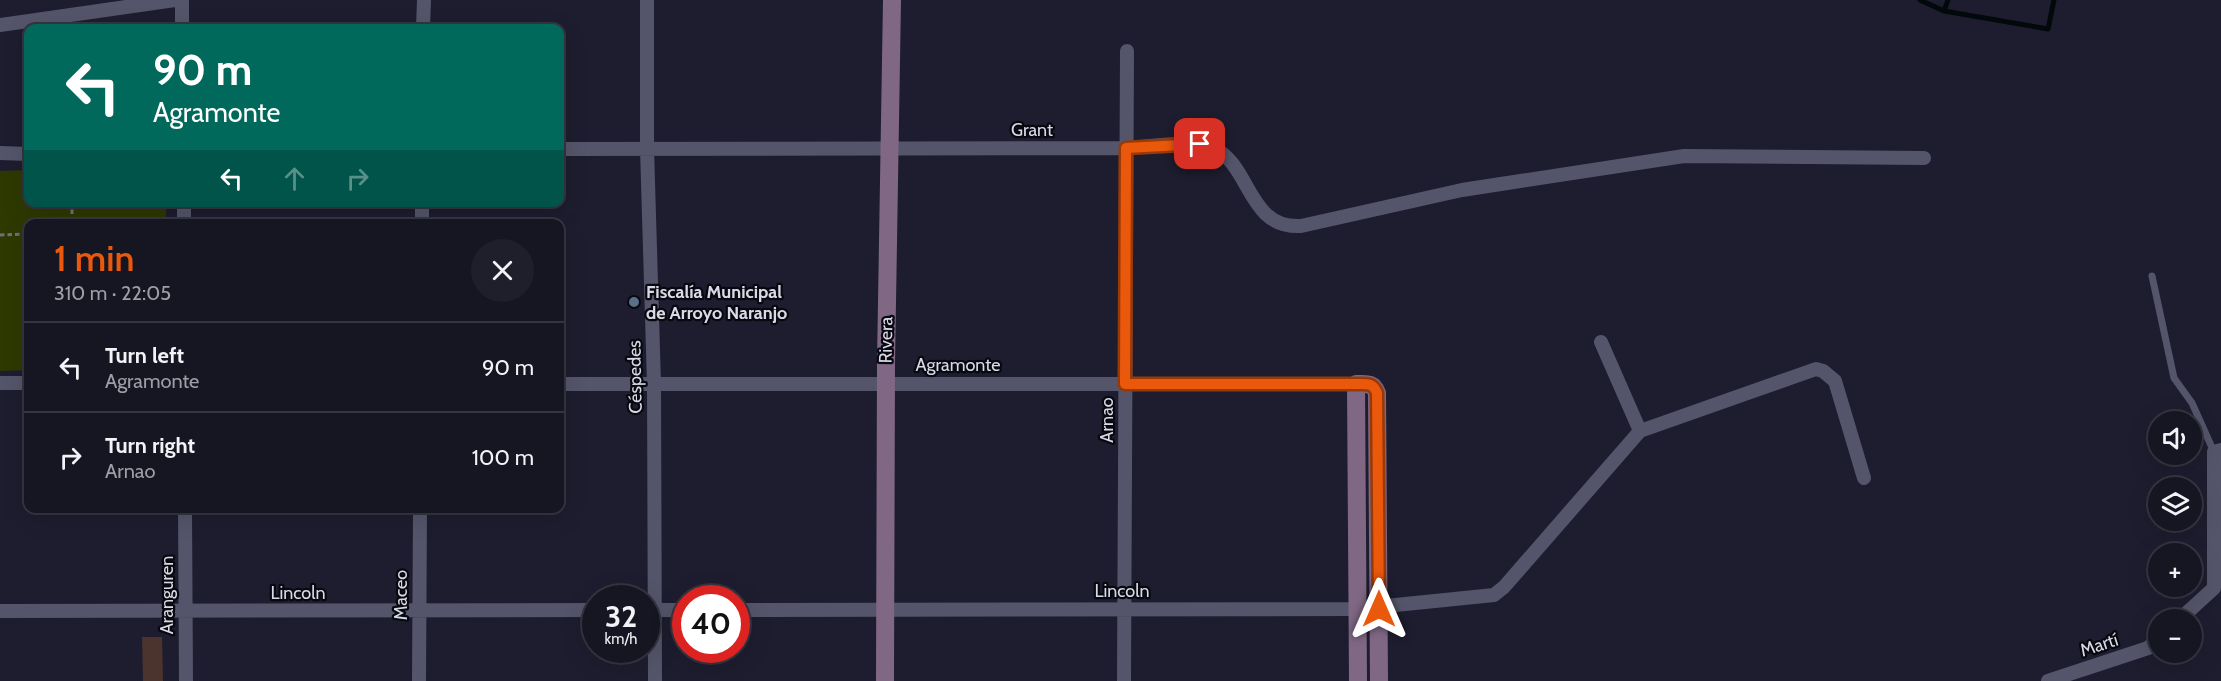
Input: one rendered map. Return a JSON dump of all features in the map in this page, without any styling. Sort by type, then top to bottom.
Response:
[{"type":"street","points":[[0,25],[175,0]]},
{"type":"street","points":[[182,0],[182,24]]},
{"type":"street","points":[[423,24],[424,0]]},
{"type":"street","name":"Céspedes","points":[[647,0],[647,148],[654,384],[650,585]]},
{"type":"street","name":"Rivera","points":[[885,681],[886,383],[892,0]]},
{"type":"street","name":"Arnao","points":[[1124,681],[1127,51]]},
{"type":"street","name":"Grant","points":[[564,149],[1126,148],[1200,144],[1215,148],[1227,156],[1262,211],[1276,223],[1288,227],[1462,190],[1684,156],[1923,158]]},
{"type":"street","points":[[0,153],[24,153]]},
{"type":"street","points":[[1601,342],[1640,431],[1816,369],[1823,370],[1835,381],[1864,478]]},
{"type":"street","points":[[0,383],[24,383]]},
{"type":"street","name":"Agramonte","points":[[564,384],[1356,384]]},
{"type":"street","points":[[1358,681],[1356,384],[1371,384],[1377,393],[1379,681]]},
{"type":"street","name":"Lincoln","points":[[750,610],[1379,609],[1494,595],[1504,587],[1640,431]]},
{"type":"street","points":[[2191,609],[2214,588],[2217,451]]},
{"type":"street","name":"Aranguren","points":[[185,513],[186,681]]},
{"type":"street","name":"Maceo","points":[[419,681],[420,513]]},
{"type":"street","name":"Lincoln","points":[[0,610],[582,610]]},
{"type":"street","name":"Martí","points":[[2048,681],[2148,648]]},
{"type":"street","name":"Céspedes","points":[[654,663],[655,681]]},
{"type":"lane","points":[[2152,276],[2174,378],[2192,403],[2217,451]]},
{"type":"path","points":[[0,235],[24,234]]},
{"type":"green space","points":[[24,170],[24,207],[166,207],[166,219],[24,219],[24,370],[0,371],[0,171]]},
{"type":"building","points":[[142,637],[162,637],[163,681],[143,681]]},
{"type":"waterway","points":[[1920,0],[1944,11],[2048,29],[2054,0]]},
{"type":"waterway","points":[[1944,11],[1948,0]]},
{"type":"place","name":"Fiscalía Municipal de Arroyo Naranjo","points":[[634,302]]},
{"type":"route","points":[[1200,144],[1126,148],[1125,384],[1371,384],[1375,387],[1377,393],[1379,609]]}]
